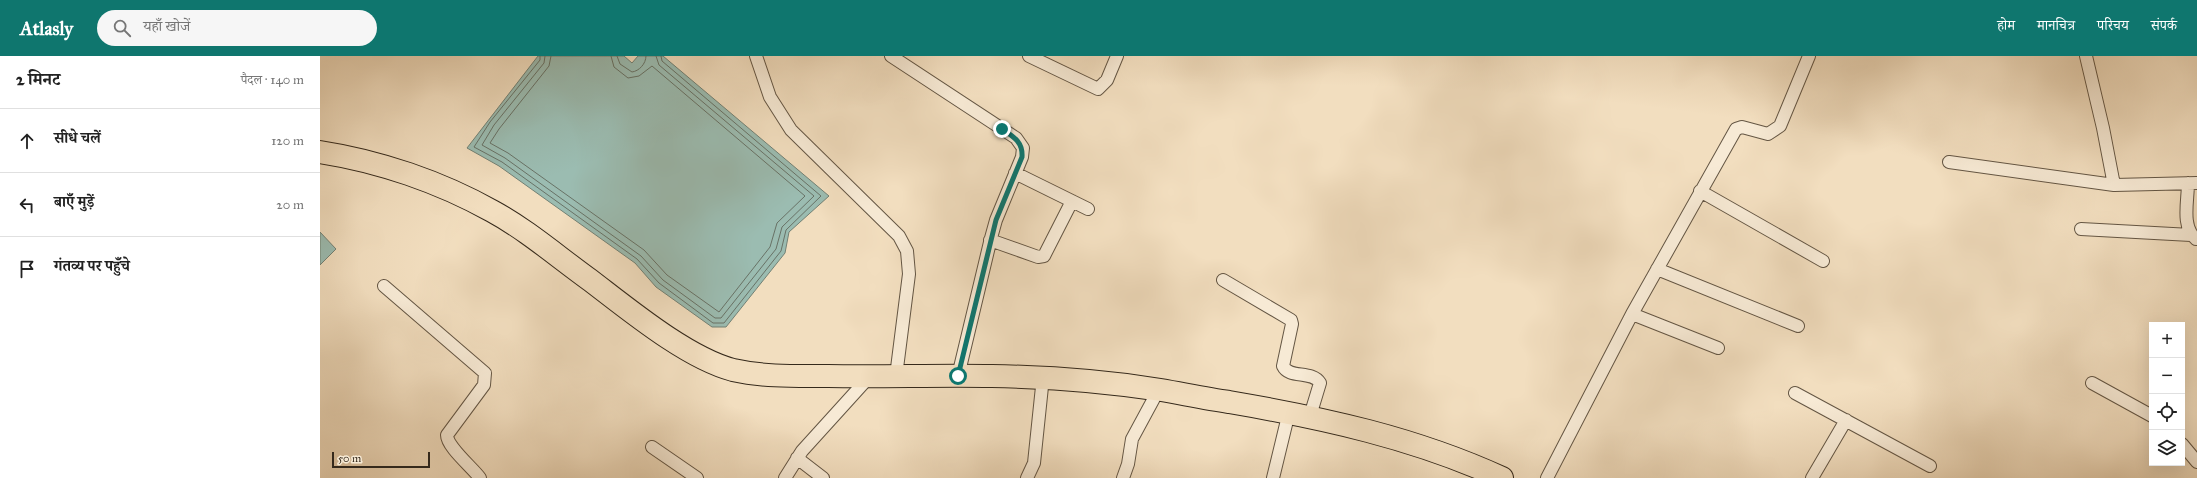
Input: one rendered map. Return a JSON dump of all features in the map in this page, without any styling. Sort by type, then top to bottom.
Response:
[{"type":"highway","points":[[320,152],[347,156],[405,173],[451,191],[493,212],[535,239],[633,313],[695,354],[716,364],[751,374],[779,376],[1044,377],[1159,390],[1299,414],[1398,439],[1470,463],[1502,478]]},
{"type":"street","points":[[891,56],[1016,138],[1023,148],[1022,157],[996,220],[990,240],[958,376]]},
{"type":"street","points":[[1029,56],[1098,89],[1107,80],[1117,56]]},
{"type":"street","points":[[1547,478],[1632,314],[1736,129],[1742,126],[1768,134],[1774,132],[1780,126],[1809,56]]},
{"type":"street","points":[[2086,56],[2103,128],[2114,185]]},
{"type":"street","points":[[759,57],[770,97],[791,130],[899,236],[907,250],[909,274],[896,376]]},
{"type":"street","points":[[1949,162],[2114,185],[2193,183],[2187,227],[2194,238]]},
{"type":"street","points":[[1016,173],[1088,209]]},
{"type":"street","points":[[1700,191],[1823,261]]},
{"type":"street","points":[[990,240],[1038,258],[1044,256],[1072,201]]},
{"type":"street","points":[[2081,229],[2194,238]]},
{"type":"street","points":[[1657,269],[1798,326]]},
{"type":"street","points":[[1223,280],[1291,320],[1292,324],[1283,366],[1289,372],[1314,377],[1320,383],[1299,414],[1273,478]]},
{"type":"street","points":[[384,286],[485,373],[486,378],[484,385],[447,435],[447,440],[452,447],[480,478]]},
{"type":"street","points":[[1632,314],[1718,348]]},
{"type":"street","points":[[785,478],[797,458],[870,376]]},
{"type":"street","points":[[1027,478],[1034,463],[1044,377]]},
{"type":"street","points":[[2092,383],[2149,414]]},
{"type":"street","points":[[1123,478],[1128,464],[1132,439],[1159,390]]},
{"type":"street","points":[[1796,393],[1930,466]]},
{"type":"street","points":[[1812,478],[1846,420]]},
{"type":"street","points":[[652,447],[698,478]]},
{"type":"street","points":[[2185,448],[2197,462]]},
{"type":"street","points":[[797,458],[823,478]]},
{"type":"water","points":[[538,56],[624,56],[632,63],[638,56],[663,56],[829,196],[789,232],[785,253],[726,327],[712,327],[656,287],[635,263],[499,166],[467,148]]},
{"type":"water","points":[[320,232],[336,249],[320,265]]},
{"type":"route","points":[[958,376],[988,246],[996,220],[1022,157],[1023,148],[1016,138],[1002,129]]}]
